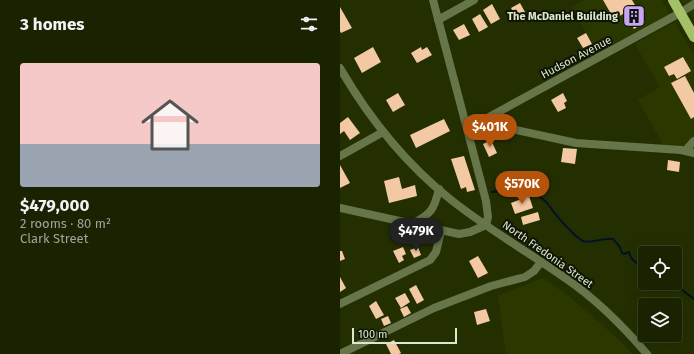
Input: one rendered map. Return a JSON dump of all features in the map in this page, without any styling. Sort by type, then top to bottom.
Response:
[{"type":"main road","points":[[673,0],[694,37]]},
{"type":"street","points":[[340,208],[441,231],[465,233],[486,225],[487,207],[433,0]]},
{"type":"street","points":[[438,20],[474,0]]},
{"type":"street","name":"Hudson Avenue","points":[[467,129],[694,4]]},
{"type":"street","name":"North Fredonia Street","points":[[340,68],[358,98],[383,132],[405,157],[439,189],[486,225],[578,287],[601,306],[647,354]]},
{"type":"street","points":[[479,122],[576,143],[690,151],[694,141]]},
{"type":"street","points":[[340,156],[383,132]]},
{"type":"street","points":[[412,224],[431,212],[436,204],[439,189]]},
{"type":"street","points":[[340,304],[430,260],[436,252],[441,231]]},
{"type":"street","points":[[340,354],[434,308],[492,286],[524,277],[534,271],[541,262]]},
{"type":"shaded area","points":[[585,0],[662,0],[670,14],[598,53],[571,7]]},
{"type":"shaded area","points":[[681,0],[694,0],[694,21]]},
{"type":"shaded area","points":[[675,22],[694,56],[694,137],[684,146],[664,146],[638,100],[660,87],[635,44]]},
{"type":"shaded area","points":[[543,278],[570,297],[618,339],[632,354],[506,354],[498,296]]},
{"type":"building","name":"The McDaniel Building","points":[[603,0],[632,0],[645,22],[634,29],[625,13],[614,19]]},
{"type":"building","points":[[520,3],[525,12],[516,17],[511,8]]},
{"type":"building","points":[[492,4],[500,19],[491,24],[483,10]]},
{"type":"building","points":[[340,7],[352,28],[341,33],[340,31]]},
{"type":"building","points":[[480,14],[488,27],[479,32],[472,19]]},
{"type":"building","points":[[464,24],[470,35],[459,40],[453,30]]},
{"type":"building","points":[[586,33],[592,44],[583,48],[577,38]]},
{"type":"building","points":[[373,47],[381,62],[362,73],[354,58]]},
{"type":"building","points":[[421,47],[422,50],[427,47],[432,55],[417,63],[411,53]]},
{"type":"building","points":[[683,57],[691,71],[677,79],[674,74],[669,76],[664,67]]},
{"type":"building","points":[[685,76],[694,93],[694,117],[691,119],[671,83]]},
{"type":"building","points":[[398,93],[405,105],[393,112],[386,100]]},
{"type":"building","points":[[563,93],[567,101],[564,103],[566,108],[558,112],[551,100]]},
{"type":"building","points":[[348,117],[360,133],[350,140],[344,131],[340,134],[340,123]]},
{"type":"building","points":[[444,119],[450,131],[416,148],[410,135]]},
{"type":"building","points":[[491,140],[497,153],[489,157],[483,144]]},
{"type":"building","points":[[563,148],[577,149],[575,164],[561,162]]},
{"type":"building","points":[[464,156],[475,190],[467,192],[466,187],[461,189],[451,159]]},
{"type":"building","points":[[668,160],[680,162],[679,172],[667,170]]},
{"type":"building","points":[[340,165],[350,183],[340,188]]},
{"type":"building","points":[[399,177],[402,189],[415,185],[417,196],[389,203],[384,181]]},
{"type":"building","points":[[529,196],[533,208],[515,214],[511,203]]},
{"type":"building","points":[[538,212],[540,220],[523,225],[521,217]]},
{"type":"building","points":[[403,247],[406,254],[402,256],[404,260],[399,263],[393,251]]},
{"type":"building","points":[[418,247],[421,255],[414,258],[410,250]]},
{"type":"building","points":[[340,251],[342,251],[345,259],[340,261]]},
{"type":"building","points":[[478,256],[488,273],[478,278],[469,261]]},
{"type":"building","points":[[340,277],[346,288],[340,292]]},
{"type":"building","points":[[416,285],[424,300],[417,304],[409,289]]},
{"type":"building","points":[[405,293],[410,302],[401,308],[395,298]]},
{"type":"building","points":[[376,301],[384,315],[376,319],[369,306]]},
{"type":"building","points":[[407,306],[411,313],[404,317],[400,309]]},
{"type":"building","points":[[486,309],[490,321],[477,325],[474,312]]},
{"type":"building","points":[[388,316],[391,323],[384,326],[381,319]]},
{"type":"building","points":[[394,340],[401,353],[399,354],[391,354],[386,344]]},
{"type":"waterway","points":[[492,192],[514,190],[528,192],[535,195],[547,203],[563,223],[583,241],[613,239],[620,247],[622,253],[624,254],[629,252],[631,258],[638,264]]},
{"type":"waterway","points":[[682,290],[694,299]]},
{"type":"place","name":"The McDaniel Building","points":[[634,16]]}]
